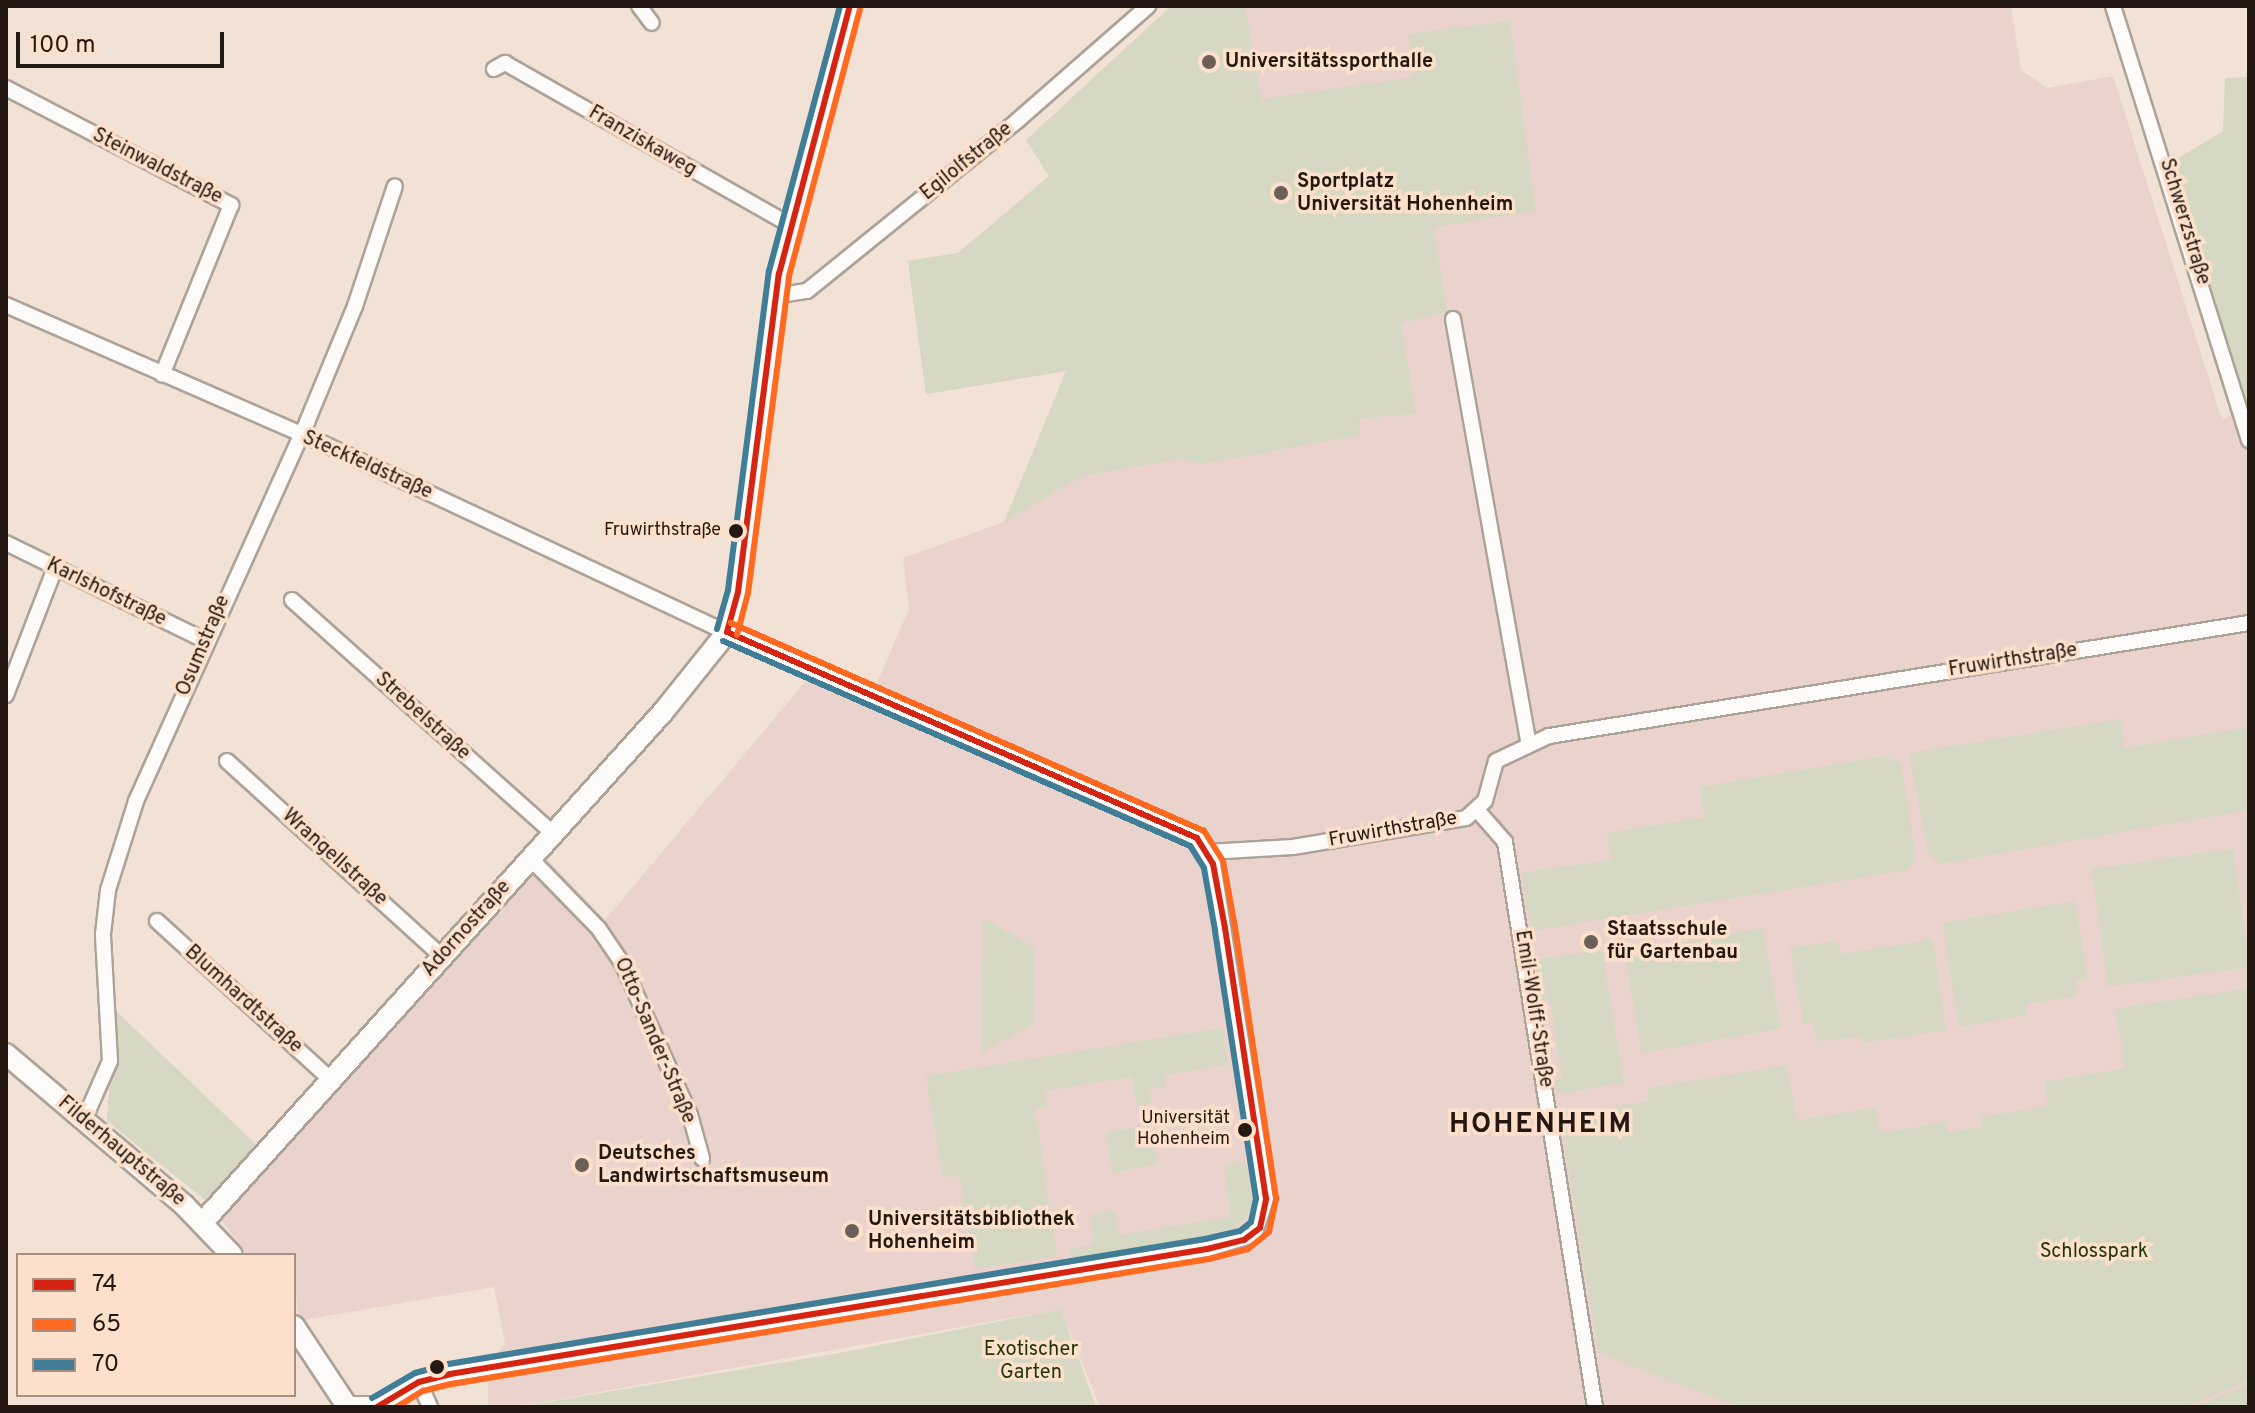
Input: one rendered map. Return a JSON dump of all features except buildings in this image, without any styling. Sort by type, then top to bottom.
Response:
[{"type":"street","points":[[639,6],[652,23]]},
{"type":"street","points":[[377,1407],[419,1382],[1219,1247],[1244,1240],[1260,1228],[1266,1199],[1260,1153],[1208,852],[1197,838],[720,629],[746,536],[774,296],[790,225],[850,6]]},
{"type":"street","name":"Egilolfstraße","points":[[774,296],[807,291],[1018,120],[1148,6]]},
{"type":"street","name":"Schwerzstraße","points":[[2113,6],[2249,440]]},
{"type":"street","name":"Franziskaweg","points":[[494,69],[505,63],[790,225]]},
{"type":"street","name":"Steinwaldstraße","points":[[6,88],[231,205],[162,375]]},
{"type":"street","name":"Osumstraße","points":[[84,1120],[110,1061],[102,976],[108,890],[136,801],[355,306],[395,186]]},
{"type":"street","name":"Steckfeldstraße","points":[[6,305],[720,629]]},
{"type":"street","points":[[1453,319],[1528,742]]},
{"type":"street","name":"Karlshofstraße","points":[[6,543],[206,641]]},
{"type":"street","points":[[6,695],[55,568]]},
{"type":"street","name":"Strebelstraße","points":[[292,600],[553,833]]},
{"type":"street","name":"Fruwirthstraße","points":[[1208,852],[1313,844],[1466,818],[1478,811],[1496,761],[1528,742],[2249,623]]},
{"type":"street","name":"Adornostraße","points":[[203,1222],[663,712],[720,629]]},
{"type":"street","name":"Wrangellstraße","points":[[227,761],[441,956]]},
{"type":"street","name":"Emil-Wolff-Straße","points":[[1478,811],[1505,842],[1595,1407]]},
{"type":"street","name":"Otto-Sander-Straße","points":[[530,858],[599,929],[622,963],[690,1115],[702,1158]]},
{"type":"street","name":"Blumhardtstraße","points":[[157,921],[330,1079]]},
{"type":"street","name":"Filderhauptstraße","points":[[6,1054],[203,1222],[230,1253]]},
{"type":"street","points":[[296,1329],[346,1406],[370,1407]]},
{"type":"street","points":[[419,1382],[430,1407]]},
{"type":"shaded area","name":"Universität Hohenheim","points":[[1171,6],[2011,6],[2021,70],[2047,88],[2113,76],[2222,420],[2249,405],[2249,1383],[2196,1407],[1100,1407],[1061,1309],[538,1403],[488,1407],[488,1369],[505,1343],[494,1287],[298,1321],[296,1253],[246,1253],[216,1213],[543,855],[605,920],[816,669],[876,685],[909,609],[903,558],[1004,522],[1067,371],[926,394],[908,261],[958,253],[1049,176]]},
{"type":"green space","name":"Sportplatz Universität Hohenheim","points":[[1171,6],[1245,6],[1261,99],[1414,77],[1408,34],[1510,21],[1536,211],[1434,227],[1447,312],[1401,323],[1416,414],[1359,418],[1360,435],[1202,464],[1178,459],[1082,476],[1004,522],[1066,371],[926,394],[908,261],[958,253],[1049,176],[1026,140]]},
{"type":"green space","points":[[2249,77],[2249,416],[2172,162],[2223,131],[2225,78]]},
{"type":"green space","points":[[2120,719],[2125,748],[2249,727],[2249,810],[1939,864],[1928,853],[1909,753]]},
{"type":"green space","points":[[1885,756],[1901,763],[1916,857],[1907,870],[1531,931],[1521,873],[1610,860],[1607,833],[1704,817],[1700,787]]},
{"type":"green space","points":[[2233,849],[2249,967],[2108,987],[2091,869]]},
{"type":"green space","points":[[2075,901],[2088,978],[2075,981],[2078,996],[2026,1004],[2026,1015],[1959,1027],[1942,923]]},
{"type":"green space","points":[[983,918],[1035,947],[1034,1024],[981,1053]]},
{"type":"green space","points":[[1763,928],[1781,1028],[1642,1053],[1624,952]]},
{"type":"green space","points":[[1933,939],[1946,1030],[1863,1043],[1861,1037],[1817,1041],[1813,1022],[1803,1023],[1790,948],[1837,941],[1841,954]]},
{"type":"green space","points":[[1602,949],[1624,1083],[1557,1094],[1554,1080],[1562,1078],[1550,1000],[1542,1001],[1536,960]]},
{"type":"green space","name":"Schlosspark","points":[[2249,988],[2249,1380],[2185,1407],[1739,1407],[1598,1353],[1560,1115],[1649,1101],[1648,1088],[1787,1065],[1797,1120],[1875,1108],[1880,1133],[1947,1122],[1949,1132],[1982,1127],[1981,1117],[2048,1106],[2045,1082],[2125,1068],[2115,1009]]},
{"type":"green space","points":[[115,1010],[259,1147],[205,1200],[107,1121]]},
{"type":"green space","points":[[1222,1028],[1228,1065],[1164,1075],[1166,1086],[1149,1089],[1151,1103],[1137,1106],[1132,1077],[1045,1091],[1047,1107],[1035,1109],[1057,1256],[975,1269],[959,1175],[943,1177],[926,1076]]},
{"type":"green space","points":[[1150,1125],[1157,1164],[1113,1172],[1106,1133]]},
{"type":"green space","points":[[1245,1161],[1254,1207],[1238,1227],[1216,1240],[1075,1263],[1068,1249],[1094,1245],[1090,1215],[1115,1211],[1119,1235],[1231,1217],[1224,1166]]},
{"type":"green space","name":"Exotischer Garten","points":[[1061,1309],[1096,1407],[518,1407],[839,1353]]},
{"type":"green space","points":[[2249,1383],[2249,1407],[2196,1407]]},
{"type":"transit line","name":"70","points":[[717,629],[728,590],[769,271],[840,6]]},
{"type":"transit line","name":"74","points":[[727,632],[738,592],[779,274],[850,6]]},
{"type":"transit line","name":"65","points":[[737,635],[748,593],[789,276],[860,9]]},
{"type":"transit line","name":"65","points":[[397,1407],[423,1391],[452,1384],[1209,1259],[1248,1249],[1269,1232],[1276,1198],[1235,927],[1223,861],[1204,831],[731,623]]},
{"type":"transit line","name":"74","points":[[377,1407],[419,1382],[450,1374],[1207,1249],[1244,1240],[1260,1228],[1266,1199],[1225,928],[1213,864],[1197,838],[727,632]]},
{"type":"transit line","name":"70","points":[[372,1398],[415,1373],[448,1364],[1205,1239],[1240,1231],[1251,1222],[1256,1199],[1215,930],[1204,868],[1190,846],[723,641]]},
{"type":"place","name":"Universitätssporthalle","points":[[1209,62]]},
{"type":"place","name":"Sportplatz Universität Hohenheim","points":[[1281,193]]},
{"type":"place","name":"Fruwirthstraße","points":[[736,531]]},
{"type":"place","name":"Staatsschule für Gartenbau","points":[[1591,942]]},
{"type":"place","name":"Universität Hohenheim","points":[[1245,1130]]},
{"type":"place","name":"Deutsches Landwirtschaftsmuseum","points":[[582,1165]]},
{"type":"place","name":"Universitätsbibliothek Hohenheim","points":[[852,1231]]},
{"type":"district","name":"HOHENHEIM","points":[[1541,1125]]}]
